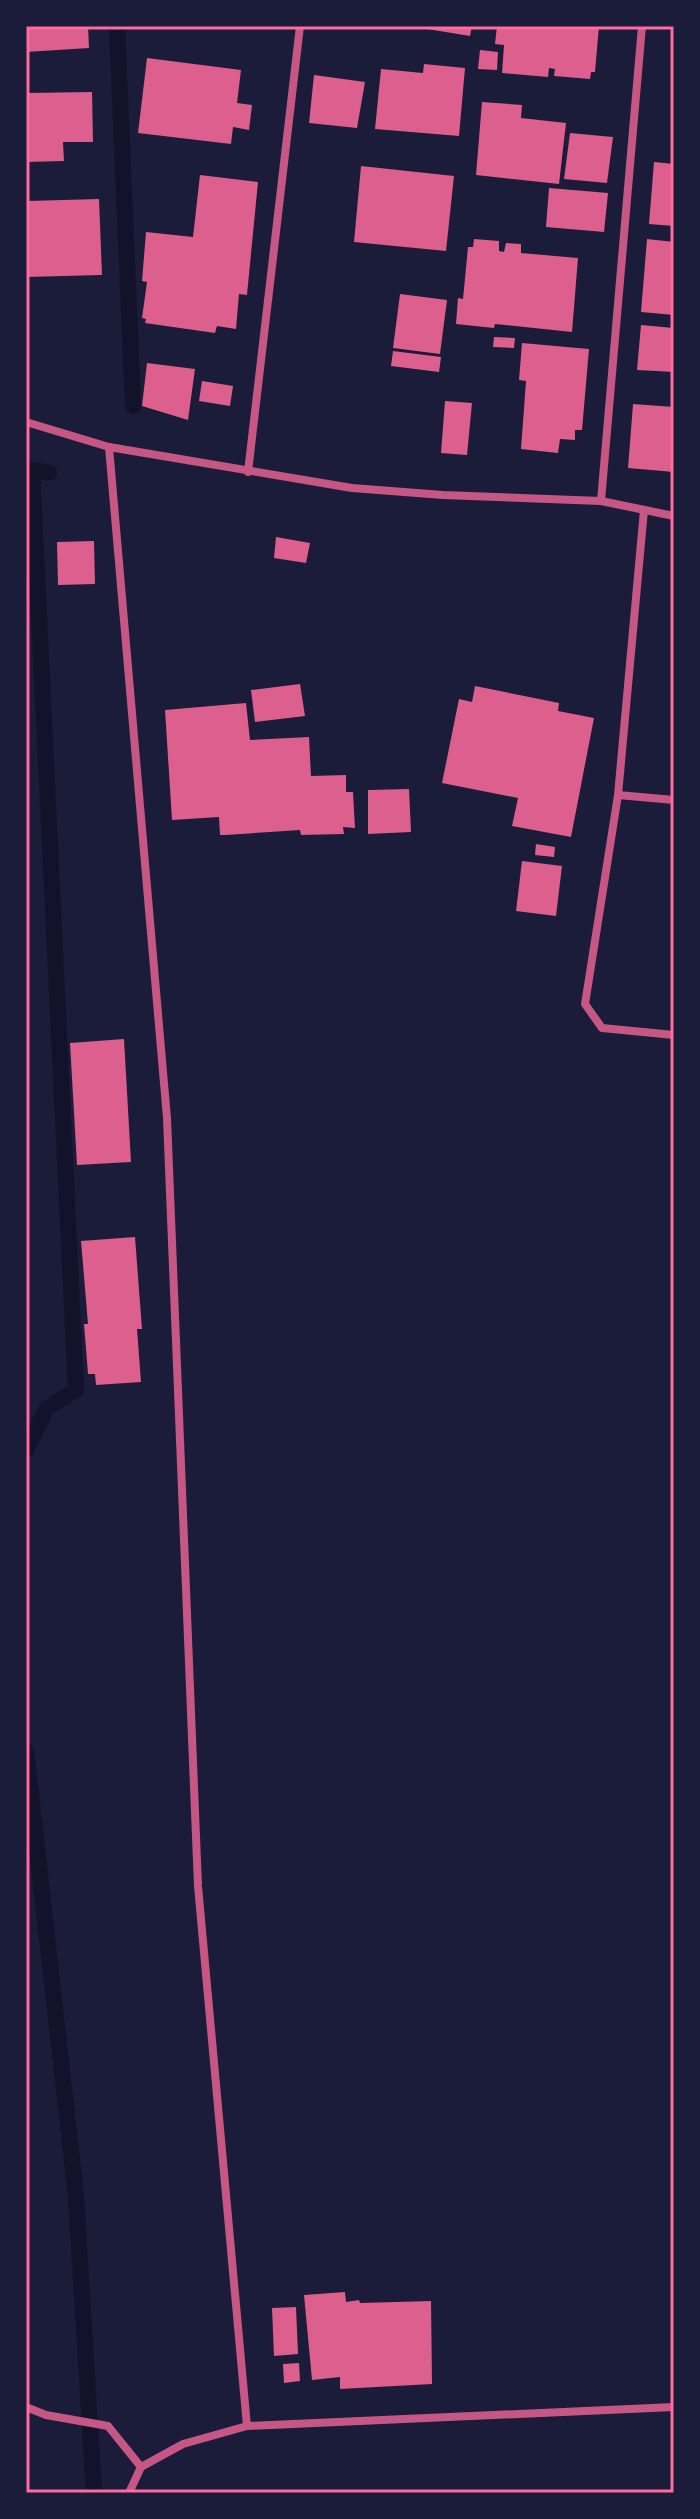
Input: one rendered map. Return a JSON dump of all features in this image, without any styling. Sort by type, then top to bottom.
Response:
[{"type":"street","points":[[248,472],[300,26]]},
{"type":"street","points":[[601,501],[642,26]]},
{"type":"street","points":[[26,422],[109,447],[352,488],[601,501],[674,516]]},
{"type":"street","points":[[109,447],[167,1118],[198,1886],[247,2426]]},
{"type":"street","points":[[644,510],[618,795],[585,1004],[602,1028],[674,1035]]},
{"type":"street","points":[[618,795],[674,800]]},
{"type":"street","points":[[26,2407],[46,2415],[108,2426],[141,2467]]},
{"type":"street","points":[[129,2493],[141,2467],[183,2444],[247,2426],[674,2407]]},
{"type":"building","points":[[26,26],[88,26],[89,48],[26,52]]},
{"type":"building","points":[[409,26],[472,26],[470,36]]},
{"type":"building","points":[[497,26],[599,26],[595,72],[591,72],[590,79],[554,76],[555,69],[549,68],[548,77],[502,73],[504,45],[495,44]]},
{"type":"building","points":[[480,50],[498,52],[497,70],[478,69]]},
{"type":"building","points":[[147,58],[241,70],[237,103],[252,105],[249,130],[233,127],[231,144],[138,133]]},
{"type":"building","points":[[424,64],[465,68],[459,136],[375,129],[381,69],[423,73]]},
{"type":"building","points":[[314,75],[365,82],[357,128],[309,123]]},
{"type":"building","points":[[92,92],[93,142],[63,142],[64,161],[26,162],[26,93]]},
{"type":"building","points":[[482,102],[522,105],[521,118],[566,123],[559,184],[476,175]]},
{"type":"building","points":[[570,133],[613,137],[607,183],[564,179]]},
{"type":"building","points":[[654,162],[674,164],[674,226],[649,224]]},
{"type":"building","points":[[361,166],[454,176],[446,251],[354,242]]},
{"type":"building","points":[[200,175],[258,182],[247,295],[239,294],[236,329],[217,326],[215,333],[145,323],[146,319],[142,318],[147,282],[142,281],[146,232],[193,237]]},
{"type":"building","points":[[549,188],[608,193],[604,232],[546,227]]},
{"type":"building","points":[[99,199],[102,275],[26,277],[27,201]]},
{"type":"building","points":[[474,239],[499,241],[499,251],[504,252],[506,243],[521,244],[521,253],[578,258],[572,332],[495,324],[494,328],[456,324],[458,298],[463,299],[468,247],[473,247]]},
{"type":"building","points":[[647,239],[674,242],[674,315],[641,312]]},
{"type":"building","points":[[400,294],[447,300],[440,354],[393,348]]},
{"type":"building","points":[[641,325],[674,328],[674,372],[637,370]]},
{"type":"building","points":[[494,337],[515,338],[514,348],[493,347]]},
{"type":"building","points":[[522,343],[589,349],[582,430],[575,430],[575,440],[560,439],[558,453],[521,449],[526,381],[519,380]]},
{"type":"building","points":[[393,351],[441,357],[439,372],[391,366]]},
{"type":"building","points":[[147,363],[195,369],[188,420],[142,406]]},
{"type":"building","points":[[202,381],[233,386],[230,406],[199,401]]},
{"type":"building","points":[[445,401],[472,403],[467,455],[441,453]]},
{"type":"building","points":[[633,404],[674,407],[674,472],[628,468]]},
{"type":"building","points":[[276,537],[310,543],[306,563],[274,558]]},
{"type":"building","points":[[94,541],[95,584],[58,585],[57,542]]},
{"type":"building","points":[[300,684],[305,716],[255,722],[251,690]]},
{"type":"building","points":[[475,686],[559,703],[558,711],[594,718],[571,837],[512,826],[518,798],[442,783],[459,699],[472,702]]},
{"type":"building","points":[[246,703],[250,740],[309,737],[311,776],[346,775],[346,792],[353,792],[355,828],[343,827],[344,834],[301,835],[300,830],[220,835],[219,817],[172,820],[165,710]]},
{"type":"building","points":[[409,789],[411,832],[368,834],[368,790]]},
{"type":"building","points":[[536,844],[555,847],[554,857],[535,855]]},
{"type":"building","points":[[522,861],[562,866],[556,916],[516,911]]},
{"type":"building","points":[[124,1039],[131,1162],[77,1165],[70,1043]]},
{"type":"building","points":[[135,1237],[142,1329],[137,1329],[141,1382],[96,1385],[95,1374],[88,1374],[84,1324],[88,1324],[81,1241]]},
{"type":"building","points":[[345,2292],[346,2302],[431,2301],[432,2384],[340,2389],[340,2377],[312,2380],[304,2295]]},
{"type":"building","points":[[296,2307],[298,2354],[274,2356],[272,2308]]},
{"type":"building","points":[[299,2363],[300,2381],[284,2383],[283,2364]]},
{"type":"waterway","points":[[117,26],[133,406]]},
{"type":"waterway","points":[[26,1450],[47,1408],[76,1390],[32,470],[49,473]]},
{"type":"waterway","points":[[26,1751],[76,2196],[94,2493]]}]
